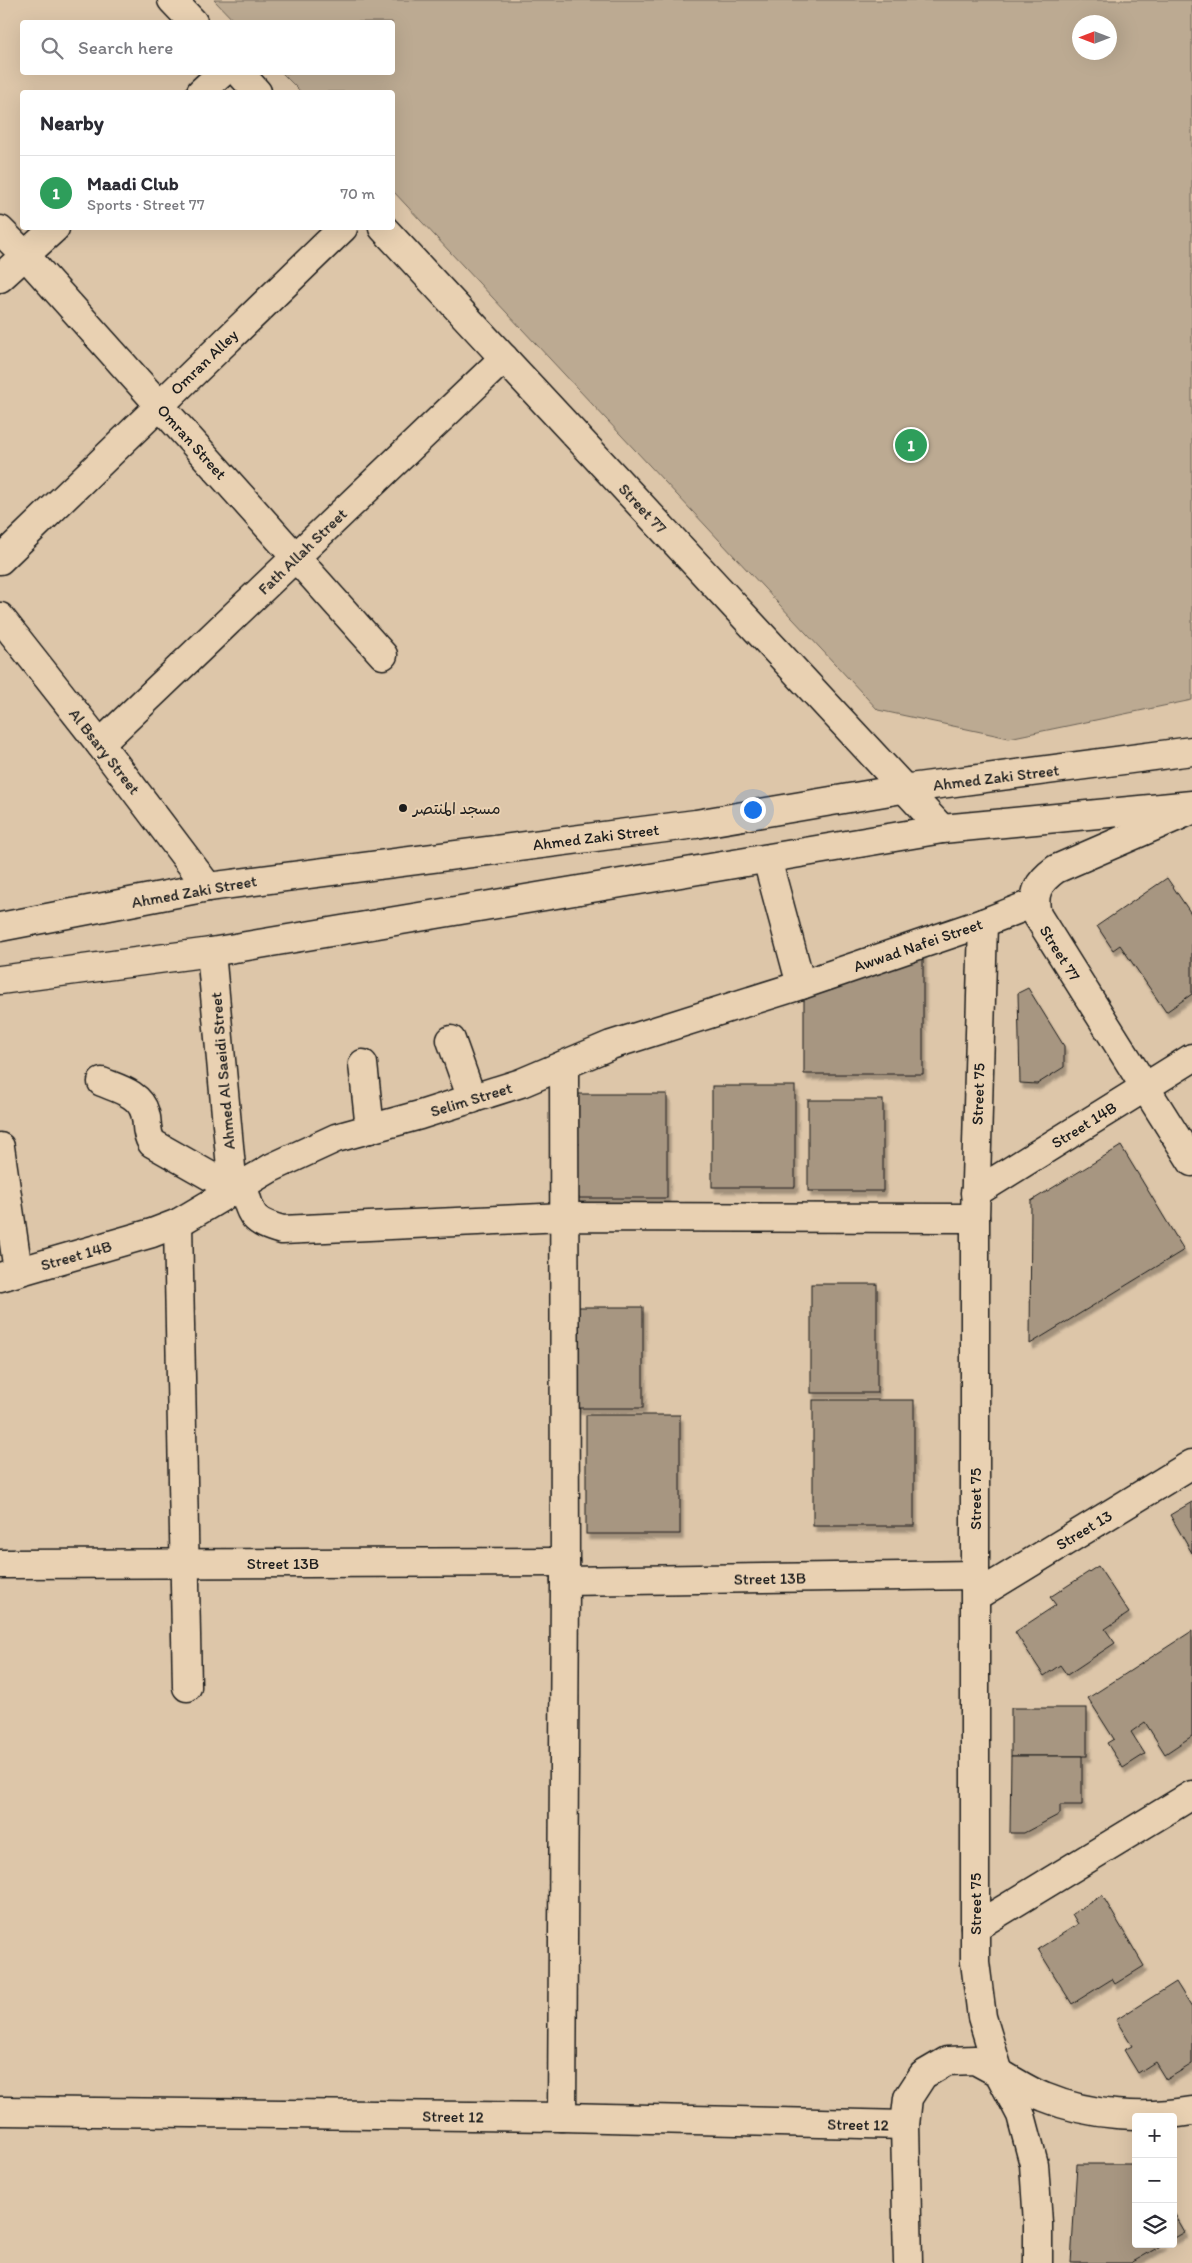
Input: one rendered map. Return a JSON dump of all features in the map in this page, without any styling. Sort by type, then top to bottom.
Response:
[{"type":"street","points":[[172,0],[191,20]]},
{"type":"street","points":[[203,90],[220,75]]},
{"type":"street","points":[[242,75],[256,90]]},
{"type":"street","name":"Omran Street","points":[[0,230],[25,255],[383,655]]},
{"type":"street","points":[[0,278],[53,230]]},
{"type":"street","name":"Omran Alley","points":[[0,560],[341,230]]},
{"type":"street","name":"Street 77","points":[[385,230],[902,789],[942,829]]},
{"type":"street","name":"Fath Allah Street","points":[[100,744],[504,358]]},
{"type":"street","name":"Al Bsary Street","points":[[0,617],[100,744],[208,887]]},
{"type":"street","name":"Ahmed Zaki Street","points":[[0,927],[208,887],[696,824],[902,789],[1192,751]]},
{"type":"street","points":[[0,980],[211,952],[942,829],[1192,805]]},
{"type":"street","points":[[1034,903],[1036,890],[1044,878],[1056,869],[1192,810]]},
{"type":"street","points":[[768,859],[801,985]]},
{"type":"street","name":"Street 77","points":[[1034,903],[1037,915],[1192,1162]]},
{"type":"street","name":"Awwad Nafei Street","points":[[801,985],[983,923],[1034,903]]},
{"type":"street","name":"Street 75","points":[[983,923],[975,1205],[975,1962],[982,2017],[1000,2072],[1020,2115],[1034,2164],[1038,2223],[1038,2263]]},
{"type":"street","name":"Ahmed Al Saeidi Street","points":[[211,952],[238,1187],[250,1213],[263,1225],[282,1230],[564,1217],[975,1205]]},
{"type":"street","name":"Selim Street","points":[[152,1233],[178,1223],[271,1168],[336,1138],[521,1083],[611,1045],[801,985]]},
{"type":"street","points":[[451,1040],[472,1099]]},
{"type":"street","name":"Street 14B","points":[[975,1205],[1145,1087],[1192,1058]]},
{"type":"street","points":[[363,1064],[370,1129]]},
{"type":"street","points":[[562,2117],[565,1572],[564,1065]]},
{"type":"street","points":[[102,1082],[126,1092],[141,1102],[146,1115],[146,1131],[152,1143],[238,1187]]},
{"type":"street","points":[[0,1147],[9,1274]]},
{"type":"street","points":[[178,1223],[187,1687]]},
{"type":"street","name":"Street 14B","points":[[9,1274],[152,1233]]},
{"type":"street","name":"Street 13","points":[[976,1586],[1192,1464]]},
{"type":"street","name":"Street 13B","points":[[0,1564],[185,1563],[565,1572],[976,1586]]},
{"type":"street","points":[[975,1927],[1192,1795]]},
{"type":"street","points":[[908,2263],[906,2125],[908,2098],[923,2075],[947,2061],[975,2060],[1043,2097],[1091,2111],[1141,2116],[1192,2111]]},
{"type":"street","name":"Street 12","points":[[0,2111],[562,2117],[906,2125]]},
{"type":"shaded area","points":[[214,0],[1192,0],[1192,700],[1009,738],[878,710],[395,193],[395,90],[299,90],[284,75],[395,75],[395,20],[233,20]]},
{"type":"building","points":[[1167,878],[1192,915],[1192,994],[1166,1012],[1120,945],[1113,950],[1097,926]]},
{"type":"building","points":[[923,948],[923,1074],[804,1074],[804,991]]},
{"type":"building","points":[[1028,988],[1064,1046],[1064,1067],[1037,1084],[1020,1083],[1018,993]]},
{"type":"building","points":[[712,1086],[795,1086],[795,1187],[712,1187]]},
{"type":"building","points":[[576,1094],[667,1094],[667,1198],[576,1198]]},
{"type":"building","points":[[808,1100],[883,1100],[883,1191],[808,1191]]},
{"type":"building","points":[[1121,1146],[1184,1250],[1030,1344],[1031,1201]]},
{"type":"building","points":[[811,1284],[877,1284],[877,1393],[811,1393]]},
{"type":"building","points":[[576,1307],[643,1307],[643,1408],[576,1408]]},
{"type":"building","points":[[813,1400],[914,1400],[914,1526],[813,1526]]},
{"type":"building","points":[[586,1415],[680,1415],[680,1534],[586,1534]]},
{"type":"building","points":[[1192,1502],[1192,1553],[1170,1515]]},
{"type":"building","points":[[1098,1566],[1129,1613],[1105,1629],[1115,1643],[1067,1675],[1060,1665],[1044,1676],[1015,1632],[1056,1605],[1050,1597]]},
{"type":"building","points":[[1192,1631],[1192,1736],[1165,1754],[1145,1722],[1131,1732],[1145,1754],[1123,1768],[1107,1743],[1114,1739],[1088,1698]]},
{"type":"building","points":[[1011,1708],[1087,1708],[1087,1756],[1011,1756]]},
{"type":"building","points":[[1011,1756],[1082,1756],[1082,1805],[1060,1805],[1060,1814],[1024,1833],[1010,1833]]},
{"type":"building","points":[[1102,1895],[1144,1966],[1115,1984],[1112,1979],[1072,2004],[1038,1949],[1078,1924],[1072,1914]]},
{"type":"building","points":[[1176,1982],[1192,2008],[1192,2064],[1166,2080],[1155,2062],[1138,2073],[1124,2050],[1132,2046],[1116,2020]]},
{"type":"building","points":[[1077,2164],[1132,2164],[1132,2248],[1157,2248],[1131,2263],[1071,2263]]},
{"type":"building","points":[[1177,2218],[1185,2232],[1177,2237]]},
{"type":"place","name":"Maadi Club","points":[[911,445]]},
{"type":"place","name":"مسجد المنتصر","points":[[403,808]]}]
